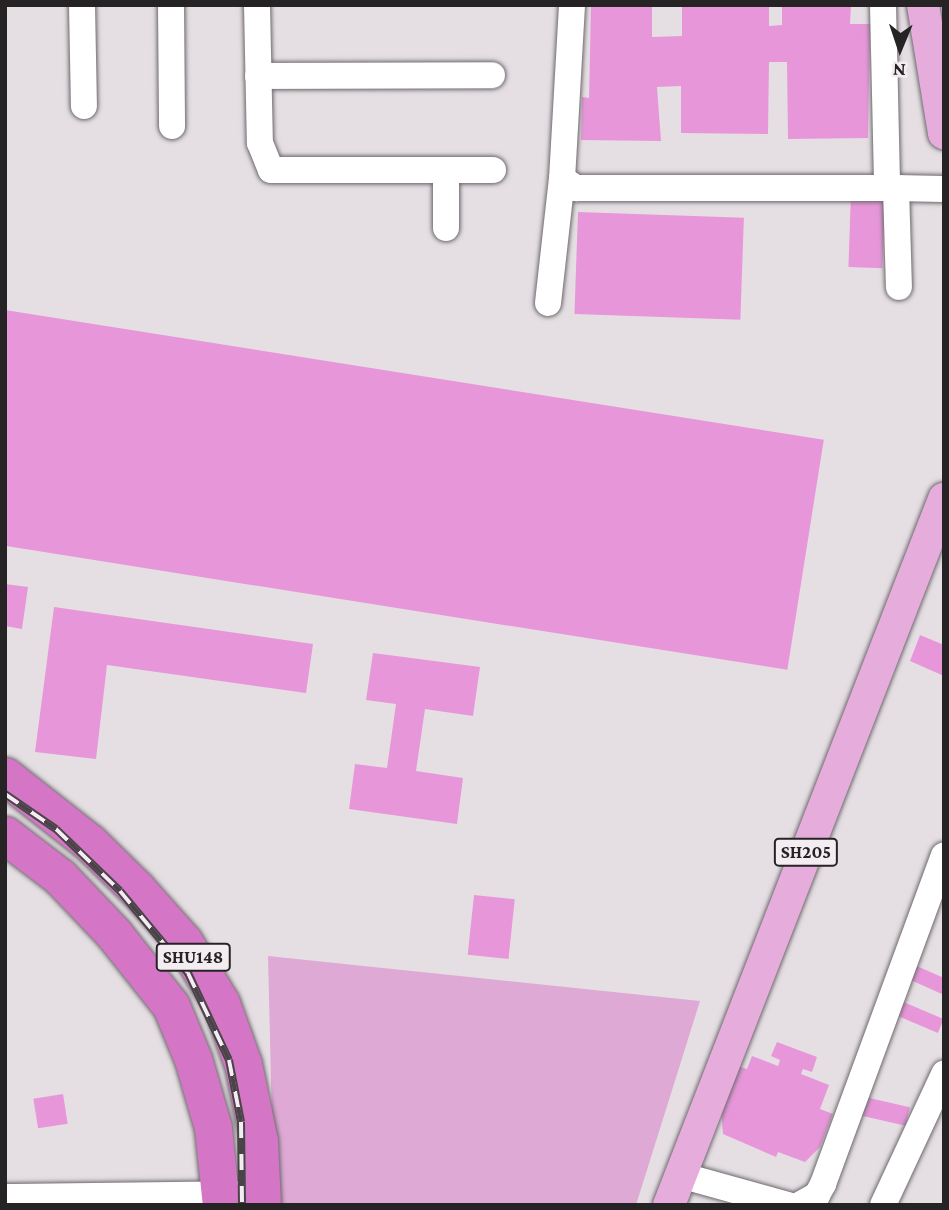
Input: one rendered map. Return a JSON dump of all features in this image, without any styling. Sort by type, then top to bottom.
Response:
[{"type":"highway","name":"SHU148","points":[[5,776],[89,842],[136,888],[184,942],[215,993],[243,1064],[259,1141],[261,1199]]},
{"type":"highway","name":"SHU148","points":[[5,835],[60,877],[114,934],[170,1006],[193,1059],[213,1128],[220,1200]]},
{"type":"main road","points":[[923,5],[944,133]]},
{"type":"main road","name":"SH205","points":[[668,1205],[944,499]]},
{"type":"street","points":[[82,5],[84,106]]},
{"type":"street","points":[[171,5],[172,126]]},
{"type":"street","points":[[257,5],[260,143],[271,170],[493,170]]},
{"type":"street","points":[[548,303],[562,179],[572,5]]},
{"type":"street","points":[[883,5],[900,287]]},
{"type":"street","points":[[258,76],[492,75]]},
{"type":"street","points":[[446,170],[446,228]]},
{"type":"street","points":[[562,179],[576,188],[944,189]]},
{"type":"street","points":[[799,1205],[817,1195],[823,1184],[944,856]]},
{"type":"street","points":[[883,1205],[932,1128],[944,1074]]},
{"type":"street","points":[[680,1175],[788,1205]]},
{"type":"street","points":[[5,1197],[261,1199]]},
{"type":"shaded area","points":[[268,956],[700,1001],[636,1205],[274,1205]]},
{"type":"building","points":[[591,5],[652,5],[652,37],[682,36],[682,5],[769,5],[769,26],[782,25],[782,5],[851,5],[850,24],[870,24],[868,138],[788,139],[787,62],[769,62],[768,134],[681,133],[681,86],[657,87],[661,141],[581,140],[582,97],[589,98]]},
{"type":"building","points":[[851,193],[885,194],[882,268],[848,267]]},
{"type":"building","points":[[578,212],[744,218],[740,320],[574,314]]},
{"type":"building","points":[[5,310],[824,440],[787,670],[5,546]]},
{"type":"building","points":[[5,584],[28,587],[22,629],[5,626]]},
{"type":"building","points":[[54,607],[313,644],[306,693],[107,665],[96,759],[35,752]]},
{"type":"building","points":[[920,635],[944,645],[944,676],[910,661]]},
{"type":"building","points":[[373,653],[480,667],[473,716],[425,709],[416,771],[463,778],[457,824],[349,809],[355,764],[387,768],[396,704],[366,700]]},
{"type":"building","points":[[474,895],[515,899],[509,959],[468,955]]},
{"type":"building","points":[[910,963],[944,978],[944,995],[904,977]]},
{"type":"building","points":[[894,998],[944,1019],[938,1033],[888,1012]]},
{"type":"building","points":[[777,1042],[817,1057],[812,1072],[803,1069],[801,1074],[829,1085],[820,1109],[833,1114],[820,1147],[805,1162],[778,1152],[776,1157],[723,1134],[721,1109],[737,1066],[747,1069],[752,1056],[778,1066],[780,1060],[771,1056]]},
{"type":"building","points":[[63,1094],[68,1124],[38,1128],[33,1099]]},
{"type":"building","points":[[865,1097],[910,1107],[906,1126],[861,1116]]},
{"type":"railway","points":[[5,794],[56,829],[120,891],[188,973],[229,1060],[241,1122],[242,1205]]}]
